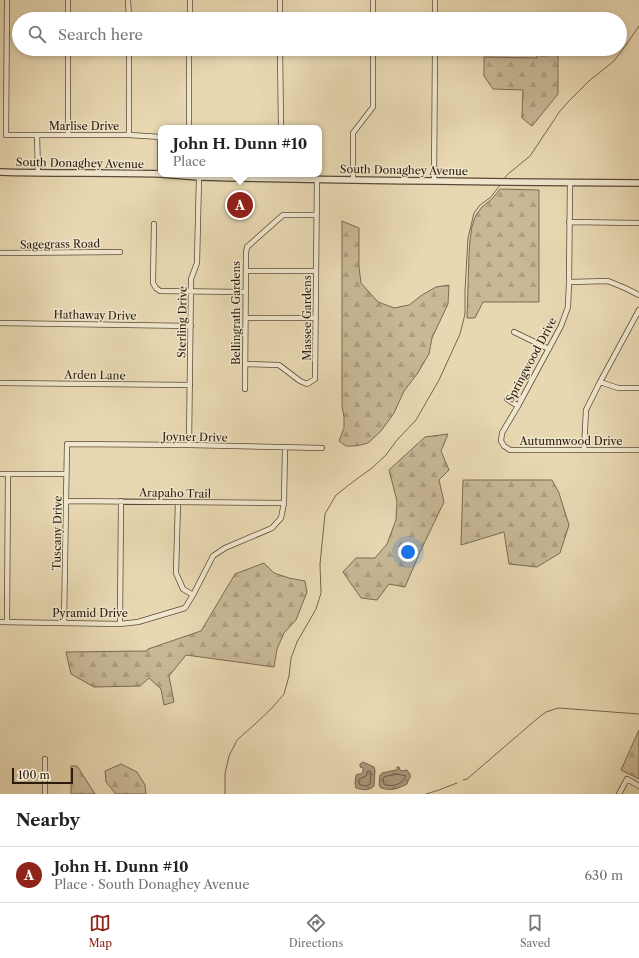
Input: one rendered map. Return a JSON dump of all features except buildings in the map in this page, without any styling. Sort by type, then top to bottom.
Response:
[{"type":"street","name":"Marlise Drive","points":[[7,0],[6,135],[129,135],[158,137]]},
{"type":"street","points":[[68,0],[68,12]]},
{"type":"street","points":[[128,0],[128,12]]},
{"type":"street","points":[[190,0],[190,12]]},
{"type":"street","points":[[280,0],[280,12]]},
{"type":"street","points":[[373,0],[373,12]]},
{"type":"street","points":[[435,0],[435,12]]},
{"type":"street","points":[[68,56],[68,135]]},
{"type":"street","points":[[129,56],[129,135]]},
{"type":"street","points":[[189,125],[190,56]]},
{"type":"street","points":[[280,56],[281,125]]},
{"type":"street","points":[[353,179],[353,133],[373,107],[373,56]]},
{"type":"street","points":[[434,181],[435,56]]},
{"type":"street","points":[[37,135],[38,173]]},
{"type":"street","name":"South Donaghey Avenue","points":[[0,172],[158,174]]},
{"type":"street","name":"Sterling Drive","points":[[189,445],[191,279],[197,263],[199,177]]},
{"type":"street","name":"South Donaghey Avenue","points":[[290,177],[317,179],[639,183]]},
{"type":"street","name":"Massee Gardens","points":[[245,364],[280,365],[300,381],[307,384],[316,379],[317,179]]},
{"type":"street","name":"Springwood Drive","points":[[504,446],[501,441],[502,433],[549,349],[561,326],[568,307],[570,183]]},
{"type":"street","name":"Bellingrath Gardens","points":[[245,389],[245,292],[247,247],[283,215],[316,215]]},
{"type":"street","points":[[569,222],[639,223]]},
{"type":"street","points":[[154,224],[153,283],[160,291],[245,292]]},
{"type":"street","name":"Sagegrass Road","points":[[0,253],[120,252]]},
{"type":"street","points":[[246,271],[316,271]]},
{"type":"street","points":[[569,282],[608,281],[639,295]]},
{"type":"street","points":[[584,450],[586,410],[639,310]]},
{"type":"street","points":[[246,318],[316,318]]},
{"type":"street","points":[[633,321],[639,323]]},
{"type":"street","name":"Hathaway Drive","points":[[0,323],[191,326]]},
{"type":"street","points":[[514,332],[549,349]]},
{"type":"street","points":[[600,382],[618,388],[639,388]]},
{"type":"street","name":"Arden Lane","points":[[0,383],[190,385]]},
{"type":"street","points":[[507,399],[518,406]]},
{"type":"street","name":"Joyner Drive","points":[[67,444],[322,448]]},
{"type":"street","name":"Tuscany Drive","points":[[64,622],[67,444]]},
{"type":"street","name":"Autumnwood Drive","points":[[504,446],[510,450],[639,450]]},
{"type":"street","name":"Pyramid Drive","points":[[0,622],[120,624],[138,622],[185,608],[194,595],[213,556],[225,548],[272,528],[281,518],[284,503],[285,447]]},
{"type":"street","points":[[0,474],[66,474]]},
{"type":"street","points":[[6,622],[8,474]]},
{"type":"street","name":"Arapaho Trail","points":[[66,501],[284,503]]},
{"type":"street","points":[[120,624],[121,501]]},
{"type":"street","points":[[178,502],[176,573],[183,589],[194,595]]},
{"type":"street","points":[[45,759],[45,794]]},
{"type":"street","points":[[619,794],[627,779],[639,786]]},
{"type":"green space","points":[[537,56],[558,56],[558,94],[532,126],[522,118],[523,90],[493,89],[484,76],[484,57],[537,58]]},
{"type":"green space","points":[[500,189],[539,190],[539,302],[483,302],[475,318],[467,318],[469,255],[472,226],[476,215],[482,207],[493,198]]},
{"type":"green space","points":[[342,221],[359,228],[359,267],[361,283],[378,302],[394,308],[409,305],[436,287],[449,285],[448,304],[432,338],[429,354],[417,374],[404,391],[394,413],[381,431],[368,443],[356,446],[346,446],[339,441],[344,428],[342,406]]},
{"type":"green space","points":[[448,434],[441,451],[449,470],[439,480],[444,502],[405,587],[389,584],[377,600],[361,598],[343,572],[356,558],[375,558],[387,544],[396,520],[397,501],[389,470],[425,437]]},
{"type":"green space","points":[[463,480],[552,480],[559,493],[569,525],[560,553],[537,567],[509,564],[504,532],[461,545]]},
{"type":"green space","points":[[264,563],[274,573],[305,581],[307,592],[296,620],[284,633],[277,649],[274,667],[186,655],[169,676],[174,702],[164,705],[161,689],[149,678],[140,686],[94,687],[71,674],[66,652],[147,651],[148,649],[201,631],[235,574]]},
{"type":"green space","points":[[639,730],[639,779],[621,770]]},
{"type":"green space","points":[[121,764],[137,772],[145,785],[146,794],[116,794],[106,782],[105,771]]},
{"type":"green space","points":[[71,766],[77,766],[95,794],[71,794]]},
{"type":"water","points":[[363,762],[374,767],[375,770],[374,786],[363,790],[356,788],[355,783],[356,775],[363,772],[363,768],[360,767],[360,764]]},
{"type":"water","points":[[397,767],[399,767],[402,771],[407,770],[409,773],[410,776],[407,784],[394,789],[381,788],[379,785],[380,775],[382,773],[397,770]]},
{"type":"waterway","points":[[627,44],[639,26]]},
{"type":"waterway","points":[[503,180],[530,156],[560,111],[569,101],[618,56]]},
{"type":"waterway","points":[[225,794],[225,774],[229,756],[237,740],[272,708],[284,694],[289,676],[291,658],[297,642],[316,609],[321,593],[320,564],[325,514],[336,495],[372,468],[386,455],[397,440],[416,420],[439,380],[460,334],[465,314],[468,238],[474,213],[480,205],[491,197],[500,185]]},
{"type":"waterway","points":[[463,780],[467,779],[546,712],[558,708],[639,714]]},
{"type":"waterway","points":[[426,794],[457,783]]},
{"type":"place","name":"John H. Dunn #10","points":[[240,205]]}]
